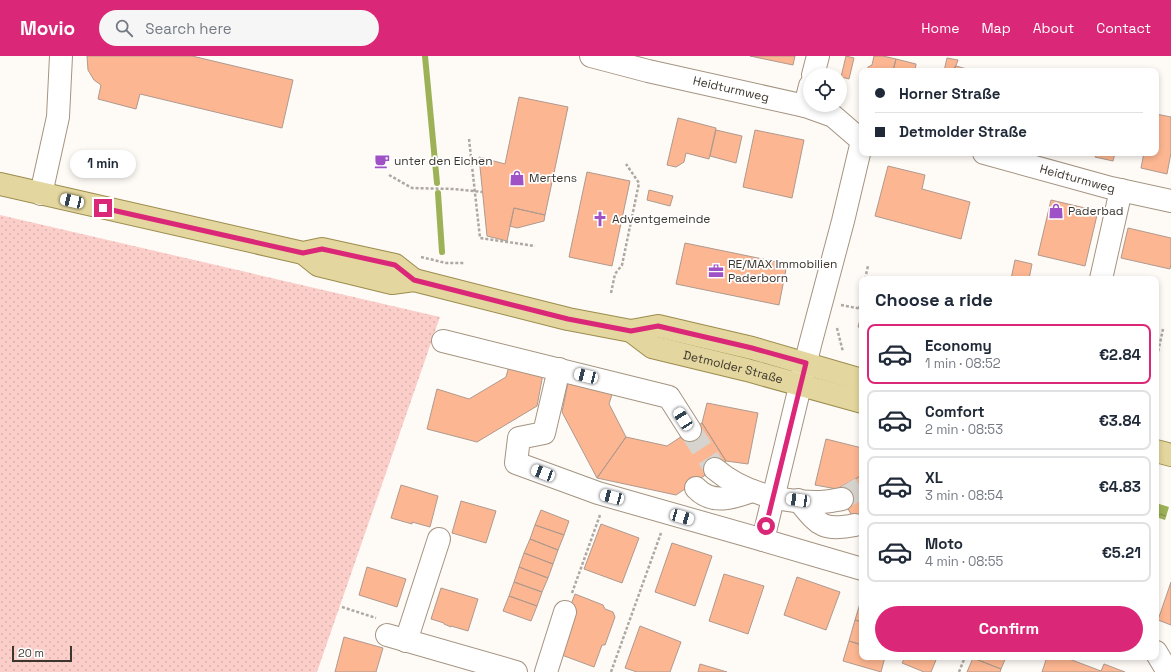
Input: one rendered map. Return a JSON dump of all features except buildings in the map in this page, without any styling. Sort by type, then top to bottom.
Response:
[{"type":"main road","name":"Detmolder Straße","points":[[0,184],[303,253],[318,265],[333,269],[392,282],[414,280],[568,319],[631,331],[658,326],[752,348],[859,379]]},
{"type":"main road","name":"Detmolder Straße","points":[[631,331],[652,347],[747,370],[859,401]]},
{"type":"main road","points":[[1159,452],[1171,454]]},
{"type":"street","points":[[42,194],[58,117],[62,56]]},
{"type":"street","name":"Heidturmweg","points":[[591,56],[650,63],[803,95]]},
{"type":"street","points":[[815,68],[818,56]]},
{"type":"street","name":"Heidturmweg","points":[[828,112],[859,138]]},
{"type":"street","name":"Heidturmweg","points":[[763,540],[800,385],[859,154]]},
{"type":"street","name":"Heidturmweg","points":[[995,156],[1121,190],[1171,201]]},
{"type":"street","points":[[1103,276],[1121,190]]},
{"type":"street","points":[[442,341],[559,369],[669,398],[690,430]]},
{"type":"street","points":[[559,369],[544,433],[519,438],[516,463],[598,493],[859,568]]},
{"type":"street","points":[[715,468],[726,478],[752,491],[774,497],[820,502],[842,499]]},
{"type":"street","points":[[696,488],[701,493],[712,498],[733,498],[752,491]]},
{"type":"street","points":[[798,500],[817,522],[829,527],[843,528],[855,525]]},
{"type":"street","points":[[439,539],[397,638],[516,672]]},
{"type":"street","points":[[546,672],[565,612]]},
{"type":"street","points":[[1159,656],[1166,667],[1167,672]]},
{"type":"path","points":[[469,139],[480,238],[535,246]]},
{"type":"path","points":[[611,293],[615,274],[622,265],[639,182],[626,164]]},
{"type":"path","points":[[388,175],[412,188],[454,189],[482,192]]},
{"type":"path","points":[[866,276],[868,266]]},
{"type":"path","points":[[842,305],[859,309]]},
{"type":"path","points":[[1159,347],[1163,329]]},
{"type":"path","points":[[611,672],[668,513]]},
{"type":"path","points":[[565,612],[600,515]]},
{"type":"path","points":[[959,672],[964,660]]},
{"type":"shaded area","points":[[0,215],[440,317],[317,672],[0,672]]},
{"type":"water","points":[[1159,504],[1169,507],[1165,520],[1159,518]]},
{"type":"waterway","points":[[425,56],[437,183]]},
{"type":"waterway","points":[[438,193],[442,252]]},
{"type":"tunnel","points":[[690,430],[715,469]]},
{"type":"tunnel","points":[[842,499],[859,489]]},
{"type":"place","name":"unter den Eichen","points":[[382,161]]},
{"type":"place","name":"Mertens","points":[[517,178]]},
{"type":"place","name":"Paderbad","points":[[1056,211]]},
{"type":"place","name":"Adventgemeinde","points":[[600,219]]},
{"type":"place","name":"RE/MAX Immobilien Paderborn","points":[[716,271]]},
{"type":"route","points":[[103,208],[303,253],[322,249],[384,262],[395,265],[414,280],[568,319],[631,331],[658,326],[752,348],[806,363],[766,526]]}]
